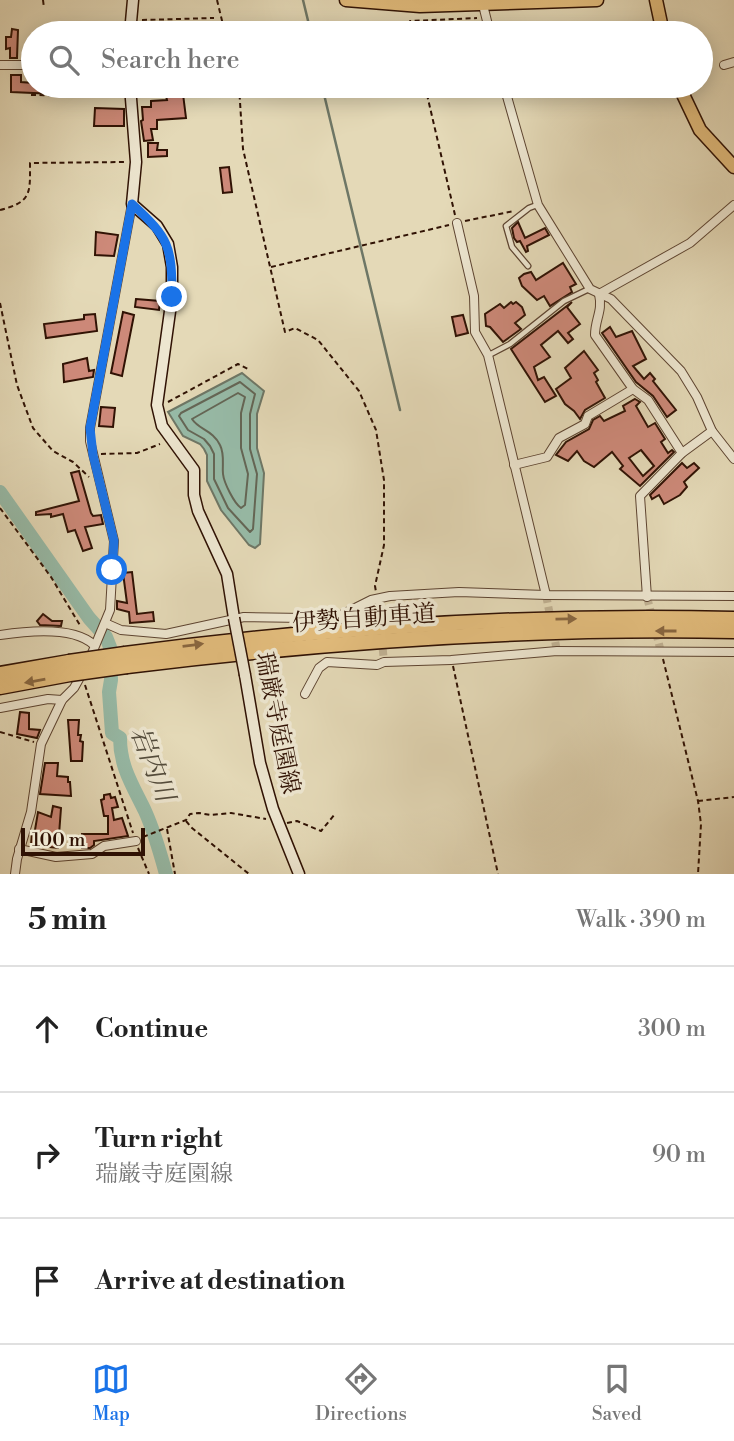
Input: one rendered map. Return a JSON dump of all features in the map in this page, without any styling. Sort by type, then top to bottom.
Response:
[{"type":"highway","name":"伊勢自動車道","points":[[0,687],[126,660],[271,636],[424,624],[589,618],[734,618]]},
{"type":"highway","name":"伊勢自動車道","points":[[126,660],[425,636],[576,631],[734,631]]},
{"type":"highway","name":"伊勢自動車道","points":[[3,671],[73,672]]},
{"type":"main road","points":[[131,20],[133,0]]},
{"type":"main road","points":[[345,0],[484,11],[597,0]]},
{"type":"main road","points":[[656,0],[660,21]]},
{"type":"main road","points":[[131,98],[136,162],[132,204],[157,226],[168,244],[172,267],[172,297],[156,405]]},
{"type":"main road","points":[[685,98],[700,130],[734,167]]},
{"type":"main road","name":"瑞厳寺庭園線","points":[[156,405],[162,426],[194,470],[194,495],[198,511],[227,574],[260,763],[279,824],[299,874]]},
{"type":"street","points":[[484,11],[487,21]]},
{"type":"street","points":[[724,65],[734,62]]},
{"type":"street","points":[[0,65],[21,65]]},
{"type":"street","points":[[507,98],[533,206],[590,289],[611,299],[681,371],[698,397],[712,431],[734,459]]},
{"type":"street","points":[[15,874],[19,849],[31,812],[41,744],[73,672],[93,652],[110,610],[114,541],[93,455],[90,428],[132,204]]},
{"type":"street","points":[[599,294],[690,243],[734,205]]},
{"type":"street","points":[[457,223],[474,296],[475,332],[488,355],[546,596]]},
{"type":"street","points":[[599,294],[602,308],[595,326],[595,335],[633,389],[648,400],[682,453]]},
{"type":"street","points":[[514,465],[547,457],[559,438],[585,424],[588,416],[633,389]]},
{"type":"street","points":[[646,597],[640,496],[682,453],[712,431]]},
{"type":"street","points":[[105,623],[121,630],[166,634],[234,618],[341,615],[371,600],[390,596],[459,592],[546,596],[734,596]]},
{"type":"street","points":[[0,635],[69,632],[86,638],[94,645]]},
{"type":"street","points":[[305,694],[319,668],[327,662],[377,665],[384,662],[451,660],[557,651],[734,652]]},
{"type":"street","points":[[0,708],[48,699],[62,700]]},
{"type":"street","points":[[19,849],[56,857],[92,854],[104,846],[136,841]]},
{"type":"lane","points":[[528,266],[512,247],[506,226],[533,206]]},
{"type":"lane","points":[[488,355],[510,344],[564,301],[590,289]]},
{"type":"path","points":[[43,0],[44,8]]},
{"type":"path","points":[[217,0],[222,21]]},
{"type":"path","points":[[410,21],[484,11]]},
{"type":"path","points":[[131,20],[214,18]]},
{"type":"path","points":[[240,98],[243,149],[285,332],[295,328],[318,340],[359,391],[376,430],[384,480],[384,545],[374,586],[378,600]]},
{"type":"path","points":[[428,98],[457,223]]},
{"type":"path","points":[[0,210],[20,204],[27,196],[30,190],[30,163],[136,162]]},
{"type":"path","points":[[270,267],[533,206]]},
{"type":"path","points":[[0,303],[2,323],[17,385],[33,428],[53,451],[80,467],[102,489]]},
{"type":"path","points":[[156,405],[162,406],[238,363],[250,370]]},
{"type":"path","points":[[93,455],[137,453],[160,444]]},
{"type":"path","points":[[0,508],[51,577],[86,638]]},
{"type":"path","points":[[661,652],[698,801],[701,824],[698,874]]},
{"type":"path","points":[[451,660],[498,874]]},
{"type":"path","points":[[73,672],[87,688],[149,874]]},
{"type":"path","points":[[0,732],[41,744]]},
{"type":"path","points":[[698,801],[734,797]]},
{"type":"path","points":[[136,841],[186,820],[190,814],[231,813],[273,820],[279,824],[297,821],[321,831],[335,814]]},
{"type":"path","points":[[186,820],[192,828],[249,874]]},
{"type":"path","points":[[167,828],[175,874]]},
{"type":"water","points":[[242,373],[264,391],[257,414],[257,448],[264,473],[260,544],[255,548],[249,545],[221,510],[207,481],[207,455],[204,449],[200,444],[183,436],[168,412]]},
{"type":"building","points":[[12,29],[18,30],[17,58],[10,58],[10,48],[6,49],[6,37],[11,37]]},
{"type":"building","points":[[11,75],[21,75],[21,92],[11,92]]},
{"type":"building","points":[[184,98],[186,118],[157,120],[157,129],[151,129],[153,140],[144,141],[142,107],[151,107],[151,101]]},
{"type":"building","points":[[95,108],[124,109],[124,126],[94,126]]},
{"type":"building","points":[[148,143],[158,143],[157,150],[167,150],[167,156],[148,157]]},
{"type":"building","points":[[229,167],[232,192],[223,193],[220,168]]},
{"type":"building","points":[[518,222],[525,238],[545,228],[549,235],[527,246],[526,252],[520,241],[517,242],[514,238],[512,228]]},
{"type":"building","points":[[96,232],[118,235],[114,256],[95,255]]},
{"type":"building","points":[[563,263],[576,284],[570,287],[572,292],[550,306],[544,296],[537,300],[522,286],[519,278],[524,274],[531,272],[536,280]]},
{"type":"building","points":[[136,299],[160,301],[159,310],[135,307]]},
{"type":"building","points":[[511,302],[522,307],[525,315],[515,323],[521,329],[503,342],[486,326],[485,314],[500,304],[504,308]]},
{"type":"building","points":[[572,302],[567,307],[580,324],[568,333],[573,339],[568,343],[558,331],[541,345],[550,357],[534,367],[538,380],[544,377],[556,396],[545,402],[511,349]]},
{"type":"building","points":[[123,312],[134,315],[122,376],[111,373]]},
{"type":"building","points":[[95,314],[97,331],[46,338],[44,324],[84,319],[84,315]]},
{"type":"building","points":[[463,315],[468,333],[456,336],[452,317]]},
{"type":"building","points":[[610,327],[616,337],[632,331],[646,359],[633,366],[644,379],[650,373],[655,379],[653,381],[676,410],[667,417],[653,396],[636,382],[602,333]]},
{"type":"building","points":[[584,351],[598,370],[594,373],[598,380],[596,382],[605,398],[585,410],[580,419],[565,404],[556,389],[571,378],[565,368]]},
{"type":"building","points":[[87,358],[89,371],[94,370],[93,377],[64,382],[63,364]]},
{"type":"building","points":[[635,399],[640,402],[636,406],[648,427],[655,423],[665,439],[661,442],[668,453],[672,450],[674,452],[640,486],[620,469],[623,466],[612,452],[594,467],[584,461],[577,451],[568,461],[556,455],[566,442],[589,429],[593,420],[600,416],[604,421],[625,411],[623,406]],"holes":[[[641,450],[654,466],[643,476],[629,458]]]},
{"type":"building","points":[[101,407],[115,408],[113,427],[99,426]]},
{"type":"building","points":[[682,463],[687,468],[694,463],[699,468],[684,482],[687,487],[680,495],[664,504],[659,495],[652,499],[650,495]]},
{"type":"building","points":[[79,471],[91,513],[93,516],[101,515],[103,524],[85,527],[92,548],[83,551],[75,530],[68,532],[63,514],[51,517],[51,514],[36,515],[36,512],[79,501],[71,473]]},
{"type":"building","points":[[132,572],[137,614],[153,612],[154,621],[130,623],[129,612],[117,609],[117,601],[127,603],[123,573]]},
{"type":"building","points":[[43,614],[52,621],[62,621],[61,626],[40,625],[37,621]]},
{"type":"building","points":[[20,712],[29,713],[29,729],[40,730],[37,738],[17,734]]},
{"type":"building","points":[[68,720],[79,720],[78,735],[81,735],[80,741],[83,742],[82,761],[71,761]]},
{"type":"building","points":[[45,763],[58,763],[57,776],[68,777],[71,796],[40,794]]},
{"type":"building","points":[[110,794],[111,798],[115,797],[118,807],[112,808],[114,820],[122,818],[128,836],[94,841],[90,848],[82,848],[82,834],[108,834],[108,816],[104,816],[101,800],[104,795]]},
{"type":"building","points":[[53,806],[61,808],[58,848],[31,845],[38,812],[51,817]]},
{"type":"waterway","points":[[303,0],[308,21]]},
{"type":"waterway","points":[[325,98],[400,410]]},
{"type":"waterway","name":"岩内川","points":[[0,492],[89,618],[106,637],[110,647],[112,733],[120,738],[125,767],[151,826],[166,874]]},
{"type":"tunnel","points":[[546,595],[557,651]]},
{"type":"tunnel","points":[[647,597],[661,652]]},
{"type":"tunnel","points":[[378,600],[384,662]]},
{"type":"route","points":[[112,570],[114,541],[90,441],[90,428],[132,204],[157,226],[168,244],[172,267],[172,297]]}]
